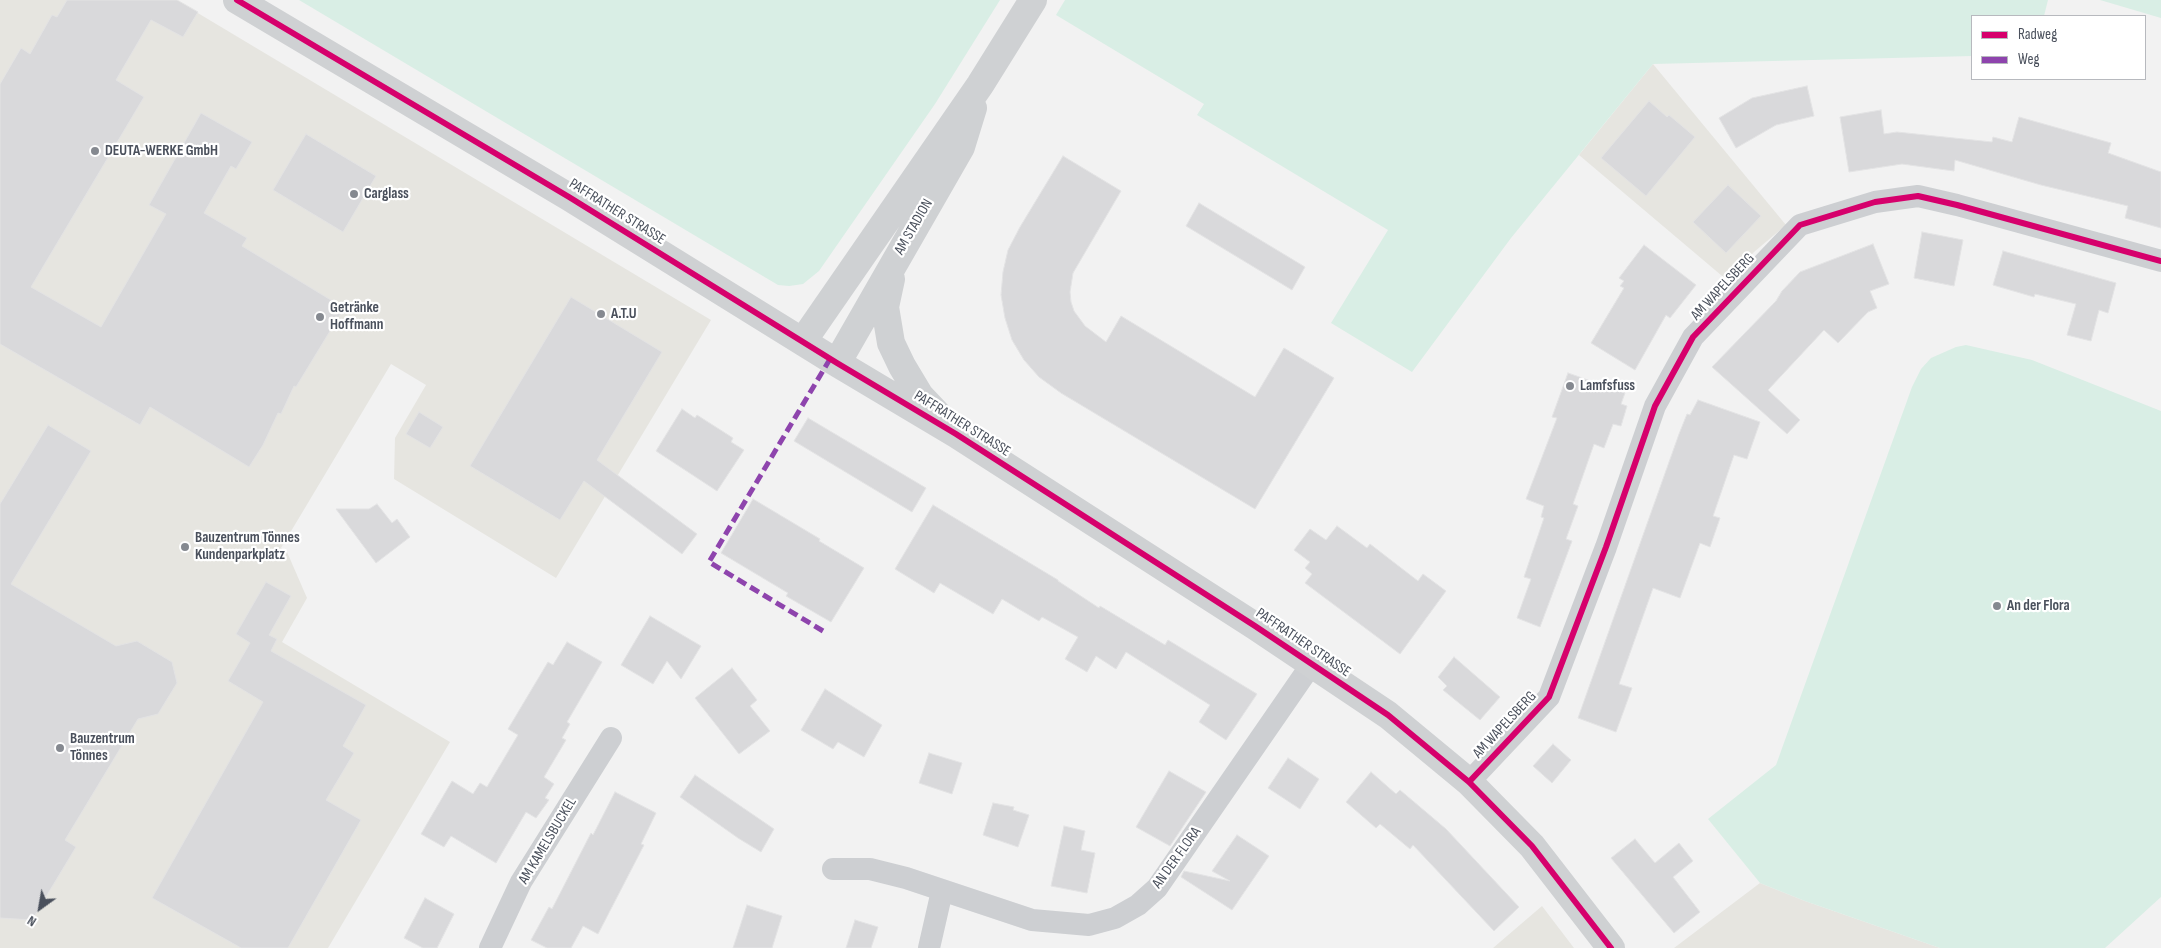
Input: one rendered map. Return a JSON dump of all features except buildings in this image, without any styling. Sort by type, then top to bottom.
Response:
[{"type":"main road","name":"PAFFRATHER STRASSE","points":[[237,0],[569,197],[836,363],[956,434],[1255,626],[1388,715],[1469,782],[1532,846],[1611,948]]},
{"type":"main road","name":"AM STADION","points":[[803,341],[980,85],[1033,0]]},
{"type":"main road","name":"AM STADION","points":[[836,363],[961,147],[980,85]]},
{"type":"main road","points":[[896,258],[885,307],[891,343],[920,396],[956,434]]},
{"type":"street","name":"AM WAPELSBERG","points":[[1469,782],[1549,696],[1606,547],[1654,406],[1693,337],[1800,225],[1875,202],[1918,196],[1957,204],[2161,261]]},
{"type":"street","name":"AN DER FLORA","points":[[834,869],[870,869],[906,878],[942,892],[987,904],[1032,920],[1089,925],[1115,918],[1138,905],[1157,888],[1312,665]]},
{"type":"street","name":"AM KAMELSBUCKEL","points":[[490,948],[522,882],[611,738]]},
{"type":"street","points":[[929,948],[942,892]]},
{"type":"shaded area","points":[[0,0],[176,0],[711,320],[556,578],[394,479],[395,438],[426,385],[391,364],[281,548],[287,552],[307,598],[282,642],[450,742],[328,948],[0,948]]},
{"type":"shaded area","points":[[1653,64],[1786,225],[1754,252],[1728,281],[1579,155]]},
{"type":"shaded area","points":[[1760,883],[1805,901],[1940,948],[1674,948]]},
{"type":"shaded area","points":[[1542,906],[1574,948],[1493,948]]},
{"type":"green space","points":[[299,0],[1000,0],[935,104],[819,271],[803,284],[789,286],[778,285]]},
{"type":"green space","points":[[1065,0],[2048,0],[2044,15],[1971,15],[1971,56],[1653,64],[1511,238],[1412,372],[1331,323],[1388,230],[1197,115],[1204,104],[1056,15]]},
{"type":"green space","points":[[2100,0],[2161,0],[2161,18]]},
{"type":"green space","name":"An der Flora","points":[[1966,345],[2032,360],[2161,411],[2161,897],[2105,948],[1940,948],[1805,901],[1760,883],[1708,819],[1776,765],[1912,387],[1921,369],[1931,358],[1956,347]]},
{"type":"marked path","points":[[823,631],[709,562],[830,359]]},
{"type":"cycle path","points":[[237,0],[569,197],[837,363],[956,434],[1255,626],[1388,715],[1469,782],[1532,846],[1611,948]]},
{"type":"cycle path","points":[[1469,782],[1549,697],[1606,547],[1655,406],[1693,337],[1800,225],[1875,202],[1918,196],[2161,261]]},
{"type":"place","name":"DEUTA-WERKE GmbH","points":[[95,151]]},
{"type":"place","name":"Carglass","points":[[354,194]]},
{"type":"place","name":"A.T.U","points":[[601,314]]},
{"type":"place","name":"Getränke Hoffmann","points":[[320,317]]},
{"type":"place","name":"Lamfsfuss","points":[[1570,386]]},
{"type":"place","name":"Bauzentrum Tönnes Kundenparkplatz","points":[[185,547]]},
{"type":"place","name":"An der Flora","points":[[1997,606]]},
{"type":"place","name":"Bauzentrum Tönnes","points":[[60,748]]}]
